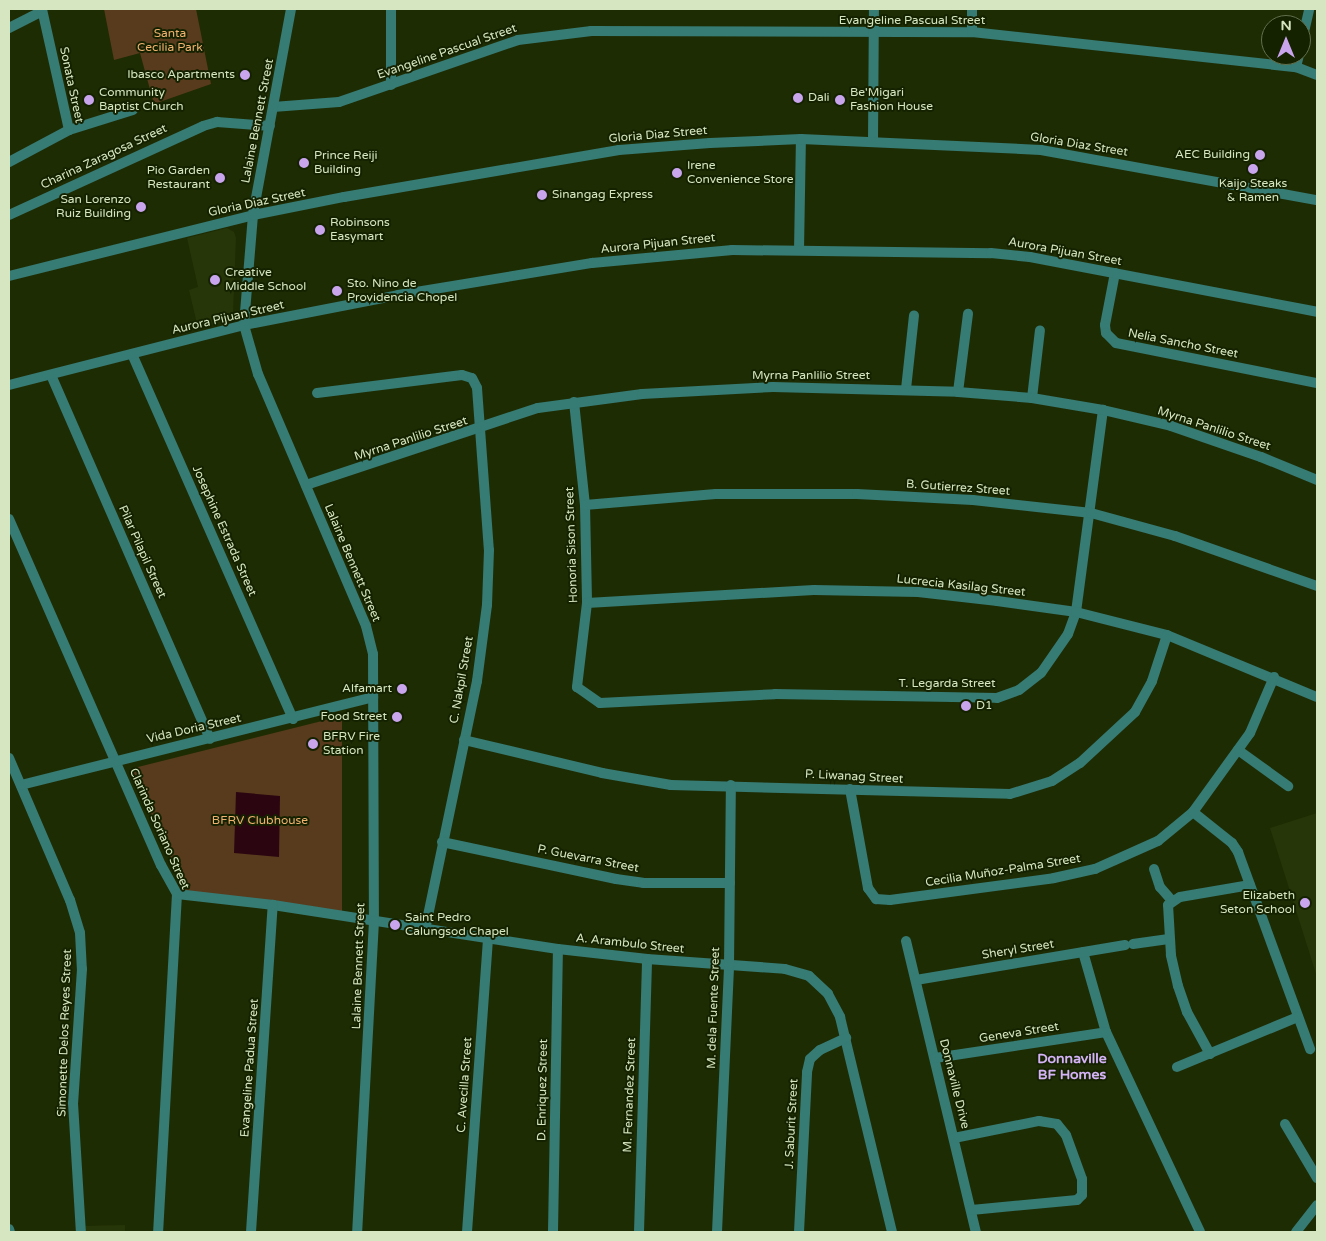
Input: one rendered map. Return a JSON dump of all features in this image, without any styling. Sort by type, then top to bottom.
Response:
[{"type":"street","name":"Lalaine Bennett Street","points":[[291,9],[253,215],[244,325],[258,374],[366,626],[373,654],[374,921],[357,1232]]},
{"type":"street","points":[[391,9],[391,85]]},
{"type":"street","points":[[873,142],[874,9]]},
{"type":"street","points":[[972,9],[972,32]]},
{"type":"street","points":[[9,28],[42,10]]},
{"type":"street","name":"Sonata Street","points":[[9,162],[69,130],[42,10]]},
{"type":"street","name":"Evangeline Pascual Street","points":[[273,107],[339,102],[518,40],[552,34],[591,32],[972,32],[1296,67],[1317,75]]},
{"type":"street","points":[[69,130],[133,110]]},
{"type":"street","name":"Charina Zaragosa Street","points":[[9,215],[203,126],[217,122],[270,126]]},
{"type":"street","points":[[799,250],[801,139]]},
{"type":"street","name":"Gloria Diaz Street","points":[[9,276],[253,215],[619,150],[801,139],[1040,150],[1317,200]]},
{"type":"street","name":"Aurora Pijuan Street","points":[[9,385],[244,325],[398,295],[592,263],[662,254],[799,250],[991,253],[1030,257],[1317,312]]},
{"type":"street","name":"Nelia Sancho Street","points":[[1115,273],[1105,326],[1106,333],[1116,343],[1317,383]]},
{"type":"street","points":[[958,392],[968,314]]},
{"type":"street","points":[[906,389],[914,315]]},
{"type":"street","points":[[1032,398],[1040,330]]},
{"type":"street","name":"Josephine Estrada Street","points":[[132,354],[293,719]]},
{"type":"street","name":"Pilar Pilapil Street","points":[[51,375],[210,739]]},
{"type":"street","name":"C. Nakpil Street","points":[[317,393],[468,375],[475,382],[489,550],[487,605],[464,740],[425,930]]},
{"type":"street","name":"Myrna Panlilio Street","points":[[306,485],[480,430],[538,408],[574,402],[697,390],[906,389],[1032,398],[1103,410],[1171,426],[1261,457],[1317,480]]},
{"type":"street","name":"Honoria Sison Street","points":[[574,402],[585,505],[587,603],[577,687]]},
{"type":"street","name":"T. Legarda Street","points":[[577,687],[600,703],[784,694],[996,698],[1020,690],[1041,673],[1068,634],[1076,612],[1091,513],[1103,410]]},
{"type":"street","name":"B. Gutierrez Street","points":[[585,505],[716,494],[857,494],[973,500],[1091,513],[1208,547],[1317,586]]},
{"type":"street","name":"Clarinda Soriano Street","points":[[9,519],[177,894],[158,1232]]},
{"type":"street","name":"Lucrecia Kasilag Street","points":[[587,603],[814,590],[918,592],[1076,612],[1167,635],[1274,677],[1317,697]]},
{"type":"street","name":"P. Liwanag Street","points":[[464,740],[637,780],[671,785],[731,785],[1010,794],[1052,781],[1080,763],[1135,712],[1152,681],[1167,635]]},
{"type":"street","name":"Cecilia Muñoz-Palma Street","points":[[850,789],[868,888],[876,899],[883,901],[1054,878],[1094,869],[1158,840],[1193,812],[1250,733],[1274,677]]},
{"type":"street","name":"Vida Doria Street","points":[[21,785],[293,719],[373,696]]},
{"type":"street","points":[[1238,750],[1288,786]]},
{"type":"street","name":"Simonette Delos Reyes Street","points":[[9,758],[80,933],[82,969],[73,1103],[81,1232]]},
{"type":"street","name":"M. dela Fuente Street","points":[[717,1232],[729,966],[731,785]]},
{"type":"street","points":[[1193,812],[1232,843],[1250,885],[1310,1049]]},
{"type":"street","name":"P. Guevarra Street","points":[[442,842],[643,883],[730,883]]},
{"type":"street","points":[[1154,869],[1160,887],[1172,901]]},
{"type":"street","points":[[1210,1054],[1187,1012],[1169,939],[1168,905],[1172,901],[1250,885]]},
{"type":"street","name":"A. Arambulo Street","points":[[177,894],[273,905],[488,940],[647,959],[729,966],[785,968],[809,976],[828,994],[846,1038],[892,1232]]},
{"type":"street","name":"Evangeline Padua Street","points":[[251,1232],[273,905]]},
{"type":"street","name":"Sheryl Street","points":[[916,980],[1169,939]]},
{"type":"street","name":"C. Avecilla Street","points":[[467,1232],[488,940]]},
{"type":"street","name":"Donnaville Drive","points":[[906,941],[976,1232]]},
{"type":"street","name":"D. Enriquez Street","points":[[554,1232],[558,949]]},
{"type":"street","points":[[1083,952],[1106,1032],[1195,1230]]},
{"type":"street","name":"M. Fernandez Street","points":[[639,1232],[647,959]]},
{"type":"street","points":[[1177,1067],[1298,1018]]},
{"type":"street","name":"Geneva Street","points":[[935,1058],[1106,1032]]},
{"type":"street","name":"J. Saburit Street","points":[[799,1232],[807,1072],[810,1059],[820,1050],[846,1038]]},
{"type":"street","points":[[954,1138],[1039,1122],[1057,1124],[1066,1135],[1082,1179],[1082,1195],[1076,1200],[971,1210]]},
{"type":"street","points":[[1285,1124],[1317,1178]]},
{"type":"street","points":[[1296,1232],[1317,1205]]},
{"type":"shaded area","name":"Creative Middle School","points":[[227,228],[234,232],[236,238],[233,314],[230,320],[198,328],[189,290],[198,287],[187,238]]},
{"type":"shaded area","points":[[236,792],[280,796],[279,857],[234,853]]},
{"type":"shaded area","name":"Elizabeth Seton School","points":[[1317,813],[1317,977],[1270,828]]},
{"type":"shaded area","points":[[125,1225],[125,1232],[85,1232],[85,1226]]},
{"type":"green space","name":"Santa Cecilia Park","points":[[104,9],[196,9],[211,84],[154,104],[140,53],[114,60]]},
{"type":"green space","name":"BFRV Clubhouse","points":[[342,716],[342,914],[187,895],[130,769]]},
{"type":"place","name":"Ibasco Apartments","points":[[245,75]]},
{"type":"place","name":"Dali","points":[[798,98]]},
{"type":"place","name":"Community Baptist Church","points":[[89,100]]},
{"type":"place","name":"Be'Migari Fashion House","points":[[840,100]]},
{"type":"place","name":"AEC Building","points":[[1260,155]]},
{"type":"place","name":"Prince Reiji Building","points":[[304,163]]},
{"type":"place","name":"Kaijo Steaks & Ramen","points":[[1253,169]]},
{"type":"place","name":"Irene Convenience Store","points":[[677,173]]},
{"type":"place","name":"Pio Garden Restaurant","points":[[220,178]]},
{"type":"place","name":"Sinangag Express","points":[[542,195]]},
{"type":"place","name":"San Lorenzo Ruiz Building","points":[[141,207]]},
{"type":"place","name":"Robinsons Easymart","points":[[320,230]]},
{"type":"place","name":"Creative Middle School","points":[[215,280]]},
{"type":"place","name":"Sto. Nino de Providencia Chopel","points":[[337,291]]},
{"type":"place","name":"Alfamart","points":[[402,689]]},
{"type":"place","name":"D1","points":[[966,706]]},
{"type":"place","name":"Food Street","points":[[397,717]]},
{"type":"place","name":"BFRV Fire Station","points":[[313,744]]},
{"type":"place","name":"Elizabeth Seton School","points":[[1305,903]]},
{"type":"place","name":"Saint Pedro Calungsod Chapel","points":[[395,925]]},
{"type":"district","name":"Donnaville BF Homes","points":[[1072,1068]]}]
